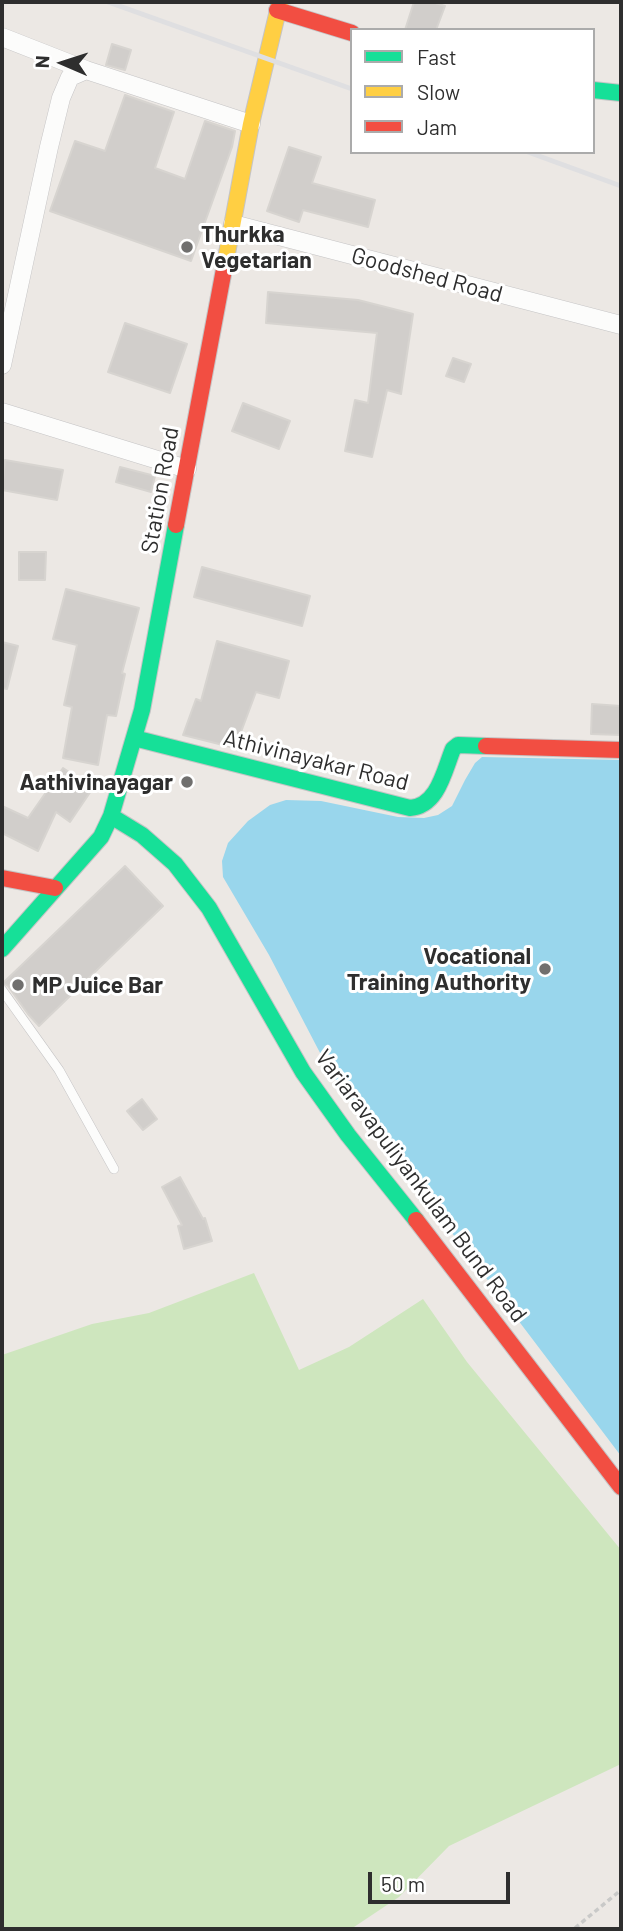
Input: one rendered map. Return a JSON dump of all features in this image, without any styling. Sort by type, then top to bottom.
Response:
[{"type":"street","points":[[279,6],[350,32]]},
{"type":"street","name":"Station Road","points":[[2,949],[101,836],[111,816],[134,738],[142,710],[251,124],[279,6]]},
{"type":"street","points":[[2,37],[86,69],[251,124]]},
{"type":"street","points":[[2,365],[61,98],[70,78],[86,69]]},
{"type":"street","points":[[595,90],[621,93]]},
{"type":"street","name":"Goodshed Road","points":[[233,224],[621,325]]},
{"type":"street","points":[[2,412],[187,469]]},
{"type":"street","name":"Athivinayakar Road","points":[[134,738],[410,808],[427,803],[453,749],[461,744],[621,750]]},
{"type":"street","name":"Variaravapuliyankulam Bund Road","points":[[111,816],[142,835],[175,864],[209,908],[303,1073],[621,1487]]},
{"type":"street","points":[[2,878],[55,888]]},
{"type":"lane","points":[[2,990],[59,1070],[114,1169]]},
{"type":"path","points":[[575,1928],[621,1890]]},
{"type":"green space","points":[[254,1273],[299,1370],[349,1347],[423,1299],[467,1362],[621,1550],[621,1764],[449,1846],[399,1897],[351,1929],[2,1929],[2,1355],[92,1324],[149,1313]]},
{"type":"water","points":[[482,757],[621,760],[621,1456],[330,1072],[269,955],[223,877],[222,861],[228,843],[248,821],[270,805],[286,800],[321,801],[398,817],[424,818],[438,815],[452,806],[475,763]]},
{"type":"building","points":[[414,2],[432,2],[445,6],[437,28],[406,28]]},
{"type":"building","points":[[112,44],[131,50],[125,70],[106,65]]},
{"type":"building","points":[[125,95],[174,112],[155,168],[185,179],[205,121],[235,131],[232,147],[191,261],[50,211],[75,141],[105,151]]},
{"type":"building","points":[[289,147],[321,157],[312,183],[375,200],[368,227],[303,210],[299,222],[267,211]]},
{"type":"building","points":[[268,292],[358,300],[413,314],[401,394],[387,390],[372,457],[345,451],[355,400],[368,403],[377,333],[266,323]]},
{"type":"building","points":[[125,323],[187,344],[170,393],[108,372]]},
{"type":"building","points":[[453,358],[471,364],[464,382],[446,376]]},
{"type":"building","points":[[243,403],[290,421],[279,449],[232,431]]},
{"type":"building","points":[[5,460],[63,470],[57,500],[2,490]]},
{"type":"building","points":[[120,467],[155,476],[151,492],[116,482]]},
{"type":"building","points":[[19,552],[46,552],[45,580],[19,580]]},
{"type":"building","points":[[202,567],[310,596],[302,626],[194,597]]},
{"type":"building","points":[[66,589],[139,608],[122,673],[125,674],[116,716],[107,715],[98,765],[63,758],[72,707],[64,705],[77,645],[53,639]]},
{"type":"building","points":[[217,641],[289,661],[279,698],[256,692],[235,748],[183,735],[196,699],[201,701]]},
{"type":"building","points":[[2,642],[18,646],[7,689],[2,688]]},
{"type":"building","points":[[592,704],[621,706],[621,735],[591,734]]},
{"type":"building","points":[[63,768],[93,788],[70,822],[56,812],[38,851],[2,833],[2,806],[28,818]]},
{"type":"building","points":[[125,866],[163,906],[39,1026],[3,983]]},
{"type":"building","points":[[142,1099],[157,1119],[143,1130],[127,1111]]},
{"type":"building","points":[[180,1177],[203,1219],[205,1218],[212,1241],[184,1249],[178,1226],[182,1225],[162,1187]]},
{"type":"railway","points":[[108,2],[350,88]]},
{"type":"railway","points":[[533,154],[621,186]]},
{"type":"traffic: fast","points":[[595,90],[621,93]]},
{"type":"traffic: fast","points":[[2,949],[101,837],[111,816],[142,710],[176,525]]},
{"type":"traffic: fast","points":[[134,738],[410,808],[420,806],[434,794],[453,749],[458,745],[486,746]]},
{"type":"traffic: fast","points":[[111,816],[142,835],[175,864],[209,908],[303,1072],[348,1135],[416,1220]]},
{"type":"traffic: slow","points":[[225,264],[251,124],[280,2]]},
{"type":"traffic: jam","points":[[277,10],[350,32]]},
{"type":"traffic: jam","points":[[176,525],[225,264]]},
{"type":"traffic: jam","points":[[486,746],[621,750]]},
{"type":"traffic: jam","points":[[2,878],[55,888]]},
{"type":"traffic: jam","points":[[416,1220],[621,1487]]},
{"type":"place","name":"Thurkka Vegetarian","points":[[187,247]]},
{"type":"place","name":"Aathivinayagar","points":[[187,782]]},
{"type":"place","name":"Vocational Training Authority","points":[[545,969]]},
{"type":"place","name":"MP Juice Bar","points":[[18,985]]}]
